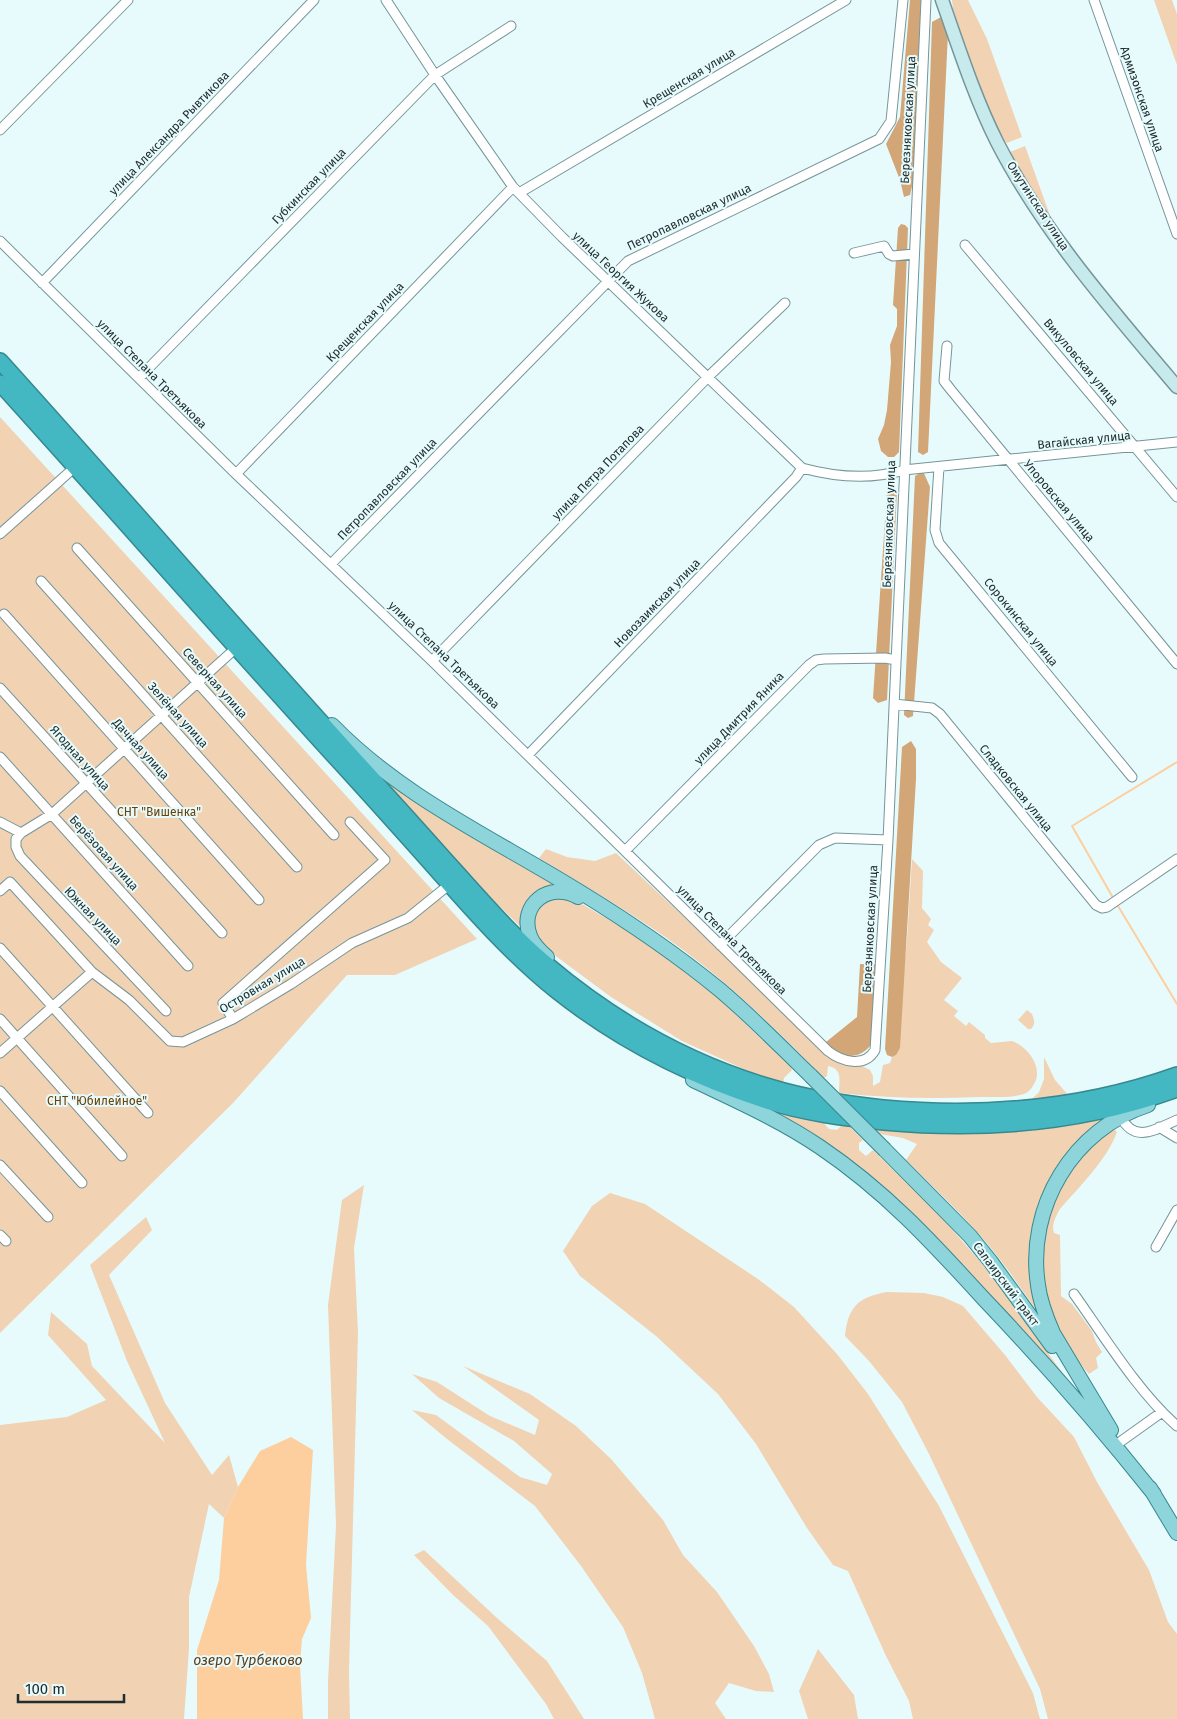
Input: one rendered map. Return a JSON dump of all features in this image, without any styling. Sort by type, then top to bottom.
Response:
[{"type":"highway","points":[[0,361],[75,467],[450,884],[518,957],[557,991],[618,1033],[693,1073],[770,1102],[832,1116],[921,1125],[1005,1124],[1063,1118],[1135,1102],[1177,1089]]},
{"type":"highway","points":[[0,383],[44,422],[222,612],[465,882],[527,947],[565,980],[604,1008],[666,1045],[703,1063],[746,1080],[802,1096],[863,1106],[946,1112],[1004,1110],[1060,1105],[1103,1097],[1147,1085],[1177,1074]]},
{"type":"main road","points":[[222,612],[290,679],[340,733],[378,766],[454,819],[578,891],[649,936]]},
{"type":"main road","points":[[649,936],[612,918],[573,894],[565,892],[550,892],[540,897],[532,906],[528,920],[529,934],[535,944],[569,976],[607,1003],[703,1063]]},
{"type":"main road","name":"Салаирский тракт","points":[[649,936],[721,991],[811,1076],[946,1211],[991,1262],[1111,1430]]},
{"type":"main road","points":[[557,991],[617,1039],[657,1063],[770,1116],[836,1158],[874,1187],[926,1236],[1012,1328],[1100,1427],[1154,1494]]},
{"type":"main road","points":[[1176,1530],[1111,1430],[1052,1333],[1041,1301],[1036,1254],[1037,1238],[1044,1210],[1059,1177],[1082,1146],[1101,1129],[1120,1116],[1137,1108],[1177,1095]]},
{"type":"street","points":[[0,130],[128,0]]},
{"type":"street","name":"улица Александра Рывтикова","points":[[42,284],[314,0]]},
{"type":"street","name":"улица Георгия Жукова","points":[[386,0],[435,75],[516,190],[562,238],[802,468]]},
{"type":"street","name":"Крещенская улица","points":[[236,474],[516,190],[846,0]]},
{"type":"street","name":"Петропавловская улица","points":[[331,564],[628,261],[879,139],[891,121],[903,0]]},
{"type":"street","name":"Березняковская улица","points":[[876,1050],[888,840],[926,0]]},
{"type":"street","name":"Омутинская улица","points":[[942,0],[978,103],[1022,186],[1053,233],[1177,387]]},
{"type":"street","name":"Армизонская улица","points":[[1094,0],[1177,234]]},
{"type":"street","name":"Губкинская улица","points":[[139,378],[435,75],[511,26]]},
{"type":"street","name":"улица Степана Третьякова","points":[[0,241],[236,474],[432,661],[832,1054],[844,1060],[862,1061],[872,1056],[876,1050]]},
{"type":"street","name":"Викуловская улица","points":[[965,245],[1177,497]]},
{"type":"street","points":[[854,253],[884,246],[893,256],[914,254]]},
{"type":"street","name":"улица Петра Потапова","points":[[432,661],[708,377],[785,303]]},
{"type":"street","name":"Упоровская улица","points":[[947,346],[944,380],[1177,664]]},
{"type":"street","name":"Вагайская улица","points":[[904,470],[939,468],[1177,442]]},
{"type":"street","points":[[0,534],[75,467]]},
{"type":"street","points":[[802,468],[820,473],[865,476],[886,475],[904,470]]},
{"type":"street","name":"Новозаимская улица","points":[[528,755],[796,477],[802,468]]},
{"type":"street","name":"Сорокинская улица","points":[[939,468],[935,530],[939,543],[1132,777]]},
{"type":"street","name":"Северная улица","points":[[77,548],[334,835]]},
{"type":"street","name":"Зелёная улица","points":[[41,580],[297,867]]},
{"type":"street","name":"Дачная улица","points":[[4,614],[259,900]]},
{"type":"street","points":[[0,822],[21,833],[52,814],[236,648]]},
{"type":"street","name":"улица Дмитрия Яника","points":[[625,851],[808,665],[816,660],[824,659],[885,658],[896,660]]},
{"type":"street","name":"Ягодная улица","points":[[0,688],[222,933]]},
{"type":"street","name":"Сладковская улица","points":[[894,704],[932,708],[940,714],[1092,902],[1099,907],[1107,907],[1177,859]]},
{"type":"street","name":"Берёзовая улица","points":[[0,758],[188,966]]},
{"type":"street","points":[[232,1019],[223,1004],[384,860],[350,822]]},
{"type":"street","name":"Южная улица","points":[[21,833],[16,839],[16,847],[20,856],[166,1011]]},
{"type":"street","points":[[720,945],[819,845],[835,838],[888,840]]},
{"type":"street","name":"Островная улица","points":[[0,891],[10,882],[92,972],[129,1000],[170,1041],[184,1042],[232,1019],[291,984],[352,943],[408,918],[450,884]]},
{"type":"street","points":[[0,948],[148,1113]]},
{"type":"street","points":[[0,1053],[92,972]]},
{"type":"street","points":[[0,1019],[122,1156]]},
{"type":"street","points":[[0,1091],[82,1183]]},
{"type":"street","points":[[1120,1116],[1126,1127],[1136,1132],[1149,1132],[1177,1120]]},
{"type":"street","points":[[1160,1127],[1177,1138]]},
{"type":"street","points":[[0,1164],[48,1217]]},
{"type":"street","points":[[1156,1247],[1177,1210]]},
{"type":"street","points":[[1074,1294],[1162,1412],[1177,1426]]},
{"type":"street","points":[[1120,1442],[1162,1412]]},
{"type":"green space","points":[[952,0],[968,0],[987,39],[1022,137],[1007,143],[1002,139],[978,83],[953,9]]},
{"type":"green space","points":[[1154,0],[1172,0],[1177,14],[1177,65]]},
{"type":"green space","points":[[1025,146],[1052,221],[1046,215],[1010,152]]},
{"type":"green space","name":"СНТ \"Вишенка\"","points":[[0,417],[477,939],[395,975],[347,975],[233,1103],[0,1333]]},
{"type":"green space","points":[[369,766],[555,884],[538,891],[521,927],[495,902]]},
{"type":"green space","points":[[546,849],[567,857],[595,861],[616,853],[767,995],[845,1064],[862,1066],[870,1070],[873,1076],[873,1086],[880,1082],[883,1065],[890,1063],[892,1057],[896,1055],[907,939],[912,859],[923,871],[922,908],[931,919],[928,925],[934,930],[927,942],[941,962],[962,978],[944,1000],[958,1011],[954,1016],[966,1026],[969,1022],[985,1035],[985,1038],[991,1043],[1012,1041],[1023,1047],[1035,1062],[1036,1080],[1032,1088],[1026,1093],[1007,1097],[908,1098],[839,1093],[839,1076],[833,1067],[828,1066],[827,1076],[824,1078],[751,1006],[685,951],[623,909],[539,858]]},
{"type":"green space","points":[[553,896],[575,900],[623,928],[664,956],[720,1000],[791,1067],[792,1070],[784,1078],[783,1084],[748,1071],[682,1041],[611,997],[553,954],[536,936],[532,922],[538,907]]},
{"type":"green space","points":[[1027,1010],[1032,1014],[1034,1020],[1034,1025],[1031,1029],[1028,1029],[1018,1020]]},
{"type":"green space","points":[[1044,1057],[1055,1080],[1069,1096],[1030,1101],[1039,1092],[1044,1079]]},
{"type":"green space","points":[[767,1109],[823,1122],[829,1129],[837,1130],[841,1126],[849,1126],[863,1140],[859,1143],[859,1150],[866,1156],[873,1150],[943,1219],[985,1267],[1067,1379],[904,1205],[853,1163]]},
{"type":"green space","points":[[1099,1118],[1105,1119],[1039,1206],[1034,1225],[1040,1316],[986,1242],[957,1210],[906,1160],[917,1144],[903,1138],[880,1134],[874,1128],[932,1133],[987,1133],[1042,1128]]},
{"type":"green space","points":[[1114,1129],[1117,1132],[1107,1153],[1060,1209],[1053,1227],[1054,1233],[1060,1235],[1061,1296],[1072,1304],[1092,1331],[1102,1352],[1096,1358],[1098,1368],[1089,1374],[1059,1330],[1050,1305],[1045,1279],[1044,1253],[1047,1227],[1054,1202],[1066,1179],[1082,1157],[1101,1138]]},
{"type":"green space","points":[[364,1185],[354,1248],[358,1333],[349,1671],[350,1719],[328,1719],[328,1682],[336,1525],[328,1305],[342,1200]]},
{"type":"green space","points":[[610,1193],[645,1204],[758,1279],[794,1307],[837,1354],[868,1394],[939,1506],[1033,1693],[1040,1719],[913,1719],[909,1701],[886,1656],[848,1571],[833,1565],[807,1528],[756,1444],[718,1394],[656,1336],[580,1276],[563,1251],[592,1206]]},
{"type":"green space","points":[[146,1217],[152,1230],[109,1275],[165,1403],[212,1475],[229,1455],[238,1487],[224,1518],[209,1504],[189,1597],[189,1648],[184,1719],[0,1719],[0,1425],[67,1417],[106,1400],[48,1335],[51,1312],[87,1344],[92,1366],[165,1443],[127,1361],[90,1265]]},
{"type":"green space","points":[[887,1292],[924,1293],[943,1297],[963,1306],[1005,1355],[1037,1397],[1074,1437],[1097,1482],[1149,1570],[1168,1622],[1177,1634],[1177,1719],[1048,1719],[1040,1689],[929,1454],[902,1402],[869,1361],[845,1336],[846,1326],[856,1305],[869,1297]]},
{"type":"green space","points":[[463,1366],[530,1394],[576,1426],[611,1459],[663,1520],[683,1555],[717,1592],[754,1646],[769,1674],[774,1692],[756,1691],[729,1683],[715,1703],[726,1719],[655,1719],[642,1673],[623,1627],[581,1566],[535,1506],[412,1410],[436,1415],[520,1477],[547,1485],[552,1474],[514,1441],[439,1398],[412,1374],[437,1382],[490,1416],[535,1435],[539,1420]]},
{"type":"green space","points":[[424,1550],[497,1618],[547,1661],[584,1719],[554,1719],[546,1704],[488,1626],[453,1595],[414,1555]]},
{"type":"green space","points":[[818,1649],[854,1695],[858,1719],[808,1719],[799,1691]]},
{"type":"shaded area","points":[[910,0],[921,0],[913,182],[910,195],[904,197],[900,180],[886,144],[900,117]]},
{"type":"shaded area","points":[[941,17],[948,33],[928,452],[923,455],[918,452],[932,22]]},
{"type":"shaded area","points":[[901,224],[908,228],[899,452],[894,457],[888,457],[881,451],[878,439],[884,425],[887,410],[891,362],[890,345],[897,326],[897,309],[893,305],[898,228]]},
{"type":"shaded area","points":[[923,471],[930,487],[913,716],[908,718],[904,715],[915,476]]},
{"type":"shaded area","points":[[890,486],[894,486],[897,490],[887,700],[878,703],[873,698],[887,490]]},
{"type":"shaded area","points":[[911,741],[916,749],[916,779],[900,1048],[896,1055],[892,1057],[887,1055],[885,1049],[902,747]]},
{"type":"shaded area","points":[[860,964],[877,964],[872,1043],[862,1053],[849,1056],[842,1055],[831,1048],[826,1042],[857,1017]]},
{"type":"water","name":"озеро Турбеково","points":[[291,1437],[313,1450],[306,1565],[311,1618],[302,1639],[300,1665],[303,1719],[197,1719],[197,1650],[219,1580],[224,1518],[238,1487],[260,1451]]},
{"type":"waterway","points":[[1112,896],[1072,826],[1177,762]]},
{"type":"waterway","points":[[1118,906],[1177,1004]]},
{"type":"park label","name":"СНТ \"Юбилейное\"","points":[[97,1101]]}]
